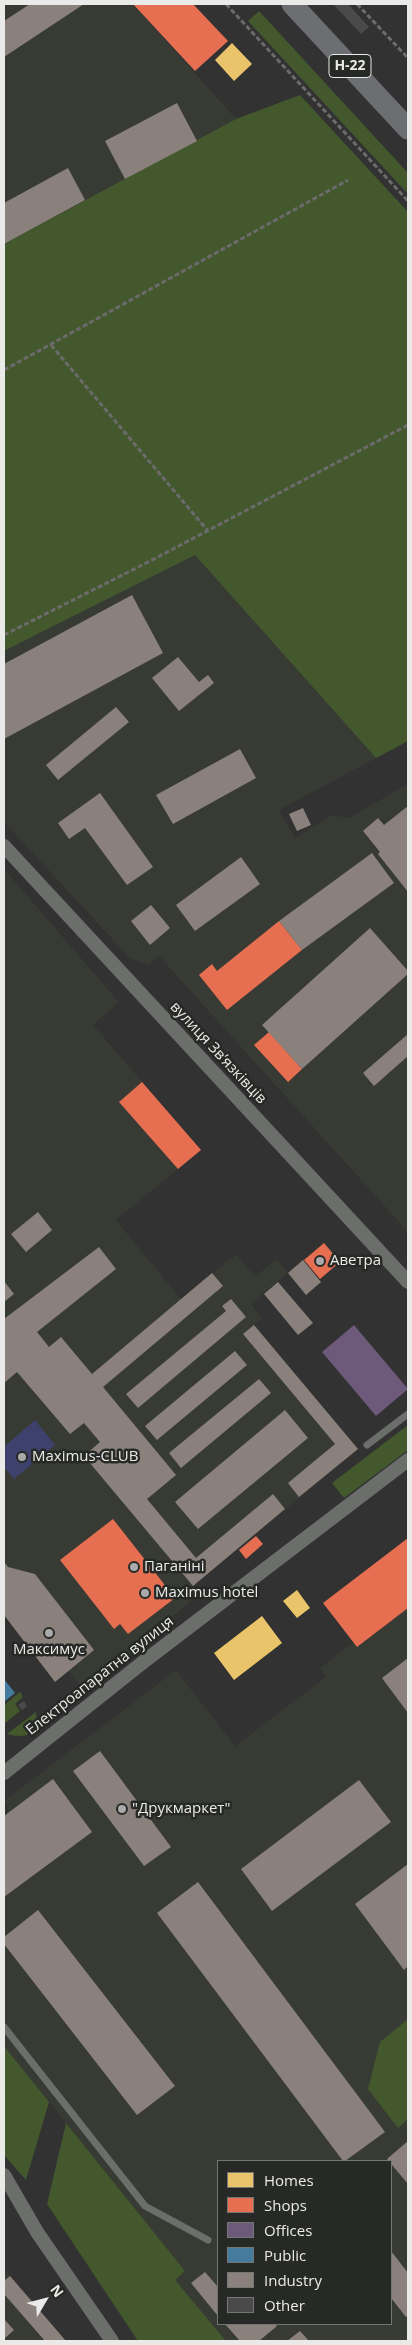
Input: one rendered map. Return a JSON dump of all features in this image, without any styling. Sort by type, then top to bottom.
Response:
[{"type":"main road","name":"Н-22","points":[[292,4],[408,129]]},
{"type":"street","name":"вулиця Звʼязківців","points":[[4,846],[408,1282]]},
{"type":"street","name":"Електроапаратна вулиця","points":[[4,1773],[142,1663],[408,1460]]},
{"type":"street","points":[[4,2175],[36,2232],[112,2341]]},
{"type":"lane","points":[[367,1445],[408,1414]]},
{"type":"lane","points":[[4,2027],[146,2206],[208,2240]]},
{"type":"path","points":[[226,4],[408,201]]},
{"type":"path","points":[[357,4],[408,58]]},
{"type":"path","points":[[4,370],[348,180]]},
{"type":"path","points":[[51,344],[208,531]]},
{"type":"path","points":[[4,635],[208,531],[408,425]]},
{"type":"shaded area","points":[[4,4],[133,4],[236,119],[4,244]]},
{"type":"shaded area","points":[[195,555],[376,758],[279,810],[295,838],[332,815],[349,818],[408,784],[408,1232],[159,956],[148,965],[130,958],[4,822],[4,651]]},
{"type":"shaded area","points":[[4,869],[119,1002],[93,1025],[201,1150],[116,1220],[181,1299],[236,1254],[255,1277],[276,1259],[288,1273],[251,1304],[262,1318],[254,1325],[358,1449],[193,1586],[199,1593],[87,1695],[69,1671],[55,1682],[4,1615]]},
{"type":"shaded area","points":[[408,1608],[408,2341],[226,2341],[174,2279],[185,2271],[4,2046],[4,1816],[9,1811],[4,1801],[176,1670],[235,1746],[326,1677],[320,1668],[353,1642],[357,1647]]},
{"type":"shaded area","points":[[4,2269],[10,2276],[66,2341],[4,2341]]},
{"type":"green space","points":[[259,11],[408,173],[408,194],[248,21]]},
{"type":"green space","points":[[300,95],[408,212],[408,741],[376,758],[195,555],[4,651],[4,244],[236,119]]},
{"type":"green space","points":[[408,1425],[408,1450],[344,1498],[332,1483]]},
{"type":"green space","points":[[20,1692],[23,1697],[15,1704],[20,1711],[4,1724],[4,1705]]},
{"type":"green space","points":[[36,1712],[36,1726],[30,1734],[20,1736],[7,1734]]},
{"type":"green space","points":[[408,2019],[408,2119],[398,2128],[368,2089],[380,2042]]},
{"type":"green space","points":[[4,2046],[49,2102],[26,2180],[4,2155]]},
{"type":"green space","points":[[66,2123],[185,2271],[175,2280],[226,2341],[138,2341],[47,2204]]},
{"type":"water","name":"Maximus-CLUB","points":[[35,1420],[55,1445],[14,1479],[4,1467],[4,1447]]},
{"type":"building: Homes","points":[[232,43],[252,64],[234,81],[215,60]]},
{"type":"building: Homes","points":[[297,1590],[310,1608],[297,1618],[283,1601]]},
{"type":"building: Homes","points":[[262,1616],[282,1643],[234,1680],[214,1653]]},
{"type":"building: Shops","points":[[133,4],[193,4],[228,41],[195,71]]},
{"type":"building: Shops","points":[[279,921],[302,950],[227,1010],[199,975],[212,964],[217,971]]},
{"type":"building: Shops","points":[[269,1032],[302,1069],[288,1082],[254,1045]]},
{"type":"building: Shops","points":[[142,1082],[201,1150],[178,1169],[119,1102]]},
{"type":"building: Shops","points":[[324,1243],[340,1262],[320,1279],[304,1260]]},
{"type":"building: Shops","points":[[113,1519],[175,1598],[128,1634],[120,1624],[114,1629],[60,1560]]},
{"type":"building: Shops","points":[[256,1536],[263,1544],[246,1559],[239,1550]]},
{"type":"building: Shops","points":[[408,1538],[408,1608],[357,1647],[323,1603]]},
{"type":"building: Offices","points":[[354,1325],[408,1389],[376,1416],[322,1352]]},
{"type":"building: Public","points":[[4,1679],[15,1693],[4,1702]]},
{"type":"building: Industry","points":[[30,4],[84,4],[4,57],[4,21]]},
{"type":"building: Industry","points":[[177,103],[197,141],[125,179],[105,141]]},
{"type":"building: Industry","points":[[68,168],[85,200],[4,244],[4,203]]},
{"type":"building: Industry","points":[[132,595],[163,653],[4,739],[4,664]]},
{"type":"building: Industry","points":[[178,657],[199,682],[208,675],[214,683],[179,711],[152,678]]},
{"type":"building: Industry","points":[[116,707],[129,722],[58,780],[46,765]]},
{"type":"building: Industry","points":[[240,749],[256,778],[173,824],[156,795]]},
{"type":"building: Industry","points":[[100,793],[153,867],[127,885],[85,828],[69,839],[58,823]]},
{"type":"building: Industry","points":[[408,806],[408,892],[378,854],[380,852],[363,831],[378,818],[384,825]]},
{"type":"building: Industry","points":[[303,808],[311,825],[297,831],[289,814]]},
{"type":"building: Industry","points":[[372,853],[394,883],[302,950],[279,921]]},
{"type":"building: Industry","points":[[241,857],[260,884],[195,931],[176,905]]},
{"type":"building: Industry","points":[[151,905],[170,928],[150,945],[131,921]]},
{"type":"building: Industry","points":[[370,928],[408,971],[408,974],[302,1069],[262,1025]]},
{"type":"building: Industry","points":[[408,1034],[408,1056],[374,1086],[363,1073]]},
{"type":"building: Industry","points":[[38,1212],[52,1230],[26,1252],[11,1234]]},
{"type":"building: Industry","points":[[99,1247],[116,1269],[37,1332],[49,1347],[61,1337],[92,1374],[212,1273],[223,1286],[103,1387],[176,1475],[147,1499],[196,1558],[273,1494],[285,1509],[193,1586],[84,1456],[100,1442],[84,1423],[70,1434],[17,1372],[4,1383],[4,1319]]},
{"type":"building: Industry","points":[[303,1260],[321,1282],[306,1295],[288,1273]]},
{"type":"building: Industry","points":[[4,1281],[14,1294],[4,1302]]},
{"type":"building: Industry","points":[[278,1282],[313,1323],[298,1335],[264,1294]]},
{"type":"building: Industry","points":[[231,1299],[246,1317],[138,1408],[126,1394],[226,1311],[222,1306]]},
{"type":"building: Industry","points":[[254,1325],[358,1449],[299,1497],[288,1483],[335,1444],[243,1334]]},
{"type":"building: Industry","points":[[235,1351],[247,1365],[157,1440],[145,1426]]},
{"type":"building: Industry","points":[[259,1379],[271,1393],[181,1468],[169,1453]]},
{"type":"building: Industry","points":[[285,1410],[308,1438],[198,1529],[175,1502]]},
{"type":"building: Industry","name":"Максимус","points":[[4,1562],[8,1567],[35,1574],[94,1650],[55,1682],[4,1615]]},
{"type":"building: Industry","points":[[408,1658],[408,1713],[382,1678]]},
{"type":"building: Industry","name":"\"Друкмаркет\"","points":[[100,1751],[171,1847],[144,1866],[73,1771]]},
{"type":"building: Industry","points":[[53,1779],[92,1832],[4,1897],[4,1816]]},
{"type":"building: Industry","points":[[359,1780],[391,1822],[272,1911],[241,1869]]},
{"type":"building: Industry","points":[[408,1864],[408,1966],[404,1970],[355,1904]]},
{"type":"building: Industry","points":[[198,1882],[385,2132],[346,2160],[342,2160],[157,1913]]},
{"type":"building: Industry","points":[[38,1910],[175,2086],[137,2115],[4,1944],[4,1937]]},
{"type":"building: Industry","points":[[408,2141],[408,2184],[392,2165],[392,2160],[387,2159]]},
{"type":"building: Industry","points":[[392,2252],[408,2273],[408,2316],[406,2317],[392,2299]]},
{"type":"building: Industry","points":[[205,2272],[217,2286],[217,2315],[191,2283]]},
{"type":"building: Industry","points":[[10,2276],[66,2341],[45,2341],[4,2294],[4,2281]]},
{"type":"building: Industry","points":[[4,2319],[14,2330],[4,2339]]},
{"type":"building: Industry","points":[[226,2325],[277,2326],[259,2341],[240,2341]]},
{"type":"building: Industry","points":[[300,2331],[309,2341],[287,2341]]},
{"type":"building: Other","points":[[333,4],[348,4],[369,27],[361,34]]},
{"type":"building: Other","points":[[24,1701],[27,1706],[22,1710],[18,1705]]},
{"type":"place","name":"Аветра","points":[[320,1261]]},
{"type":"place","name":"Maximus-CLUB","points":[[22,1457]]},
{"type":"place","name":"Паганіні","points":[[134,1567]]},
{"type":"place","name":"Maximus hotel","points":[[145,1593]]},
{"type":"place","name":"Максимус","points":[[49,1633]]},
{"type":"place","name":"\"Друкмаркет\"","points":[[122,1809]]}]
